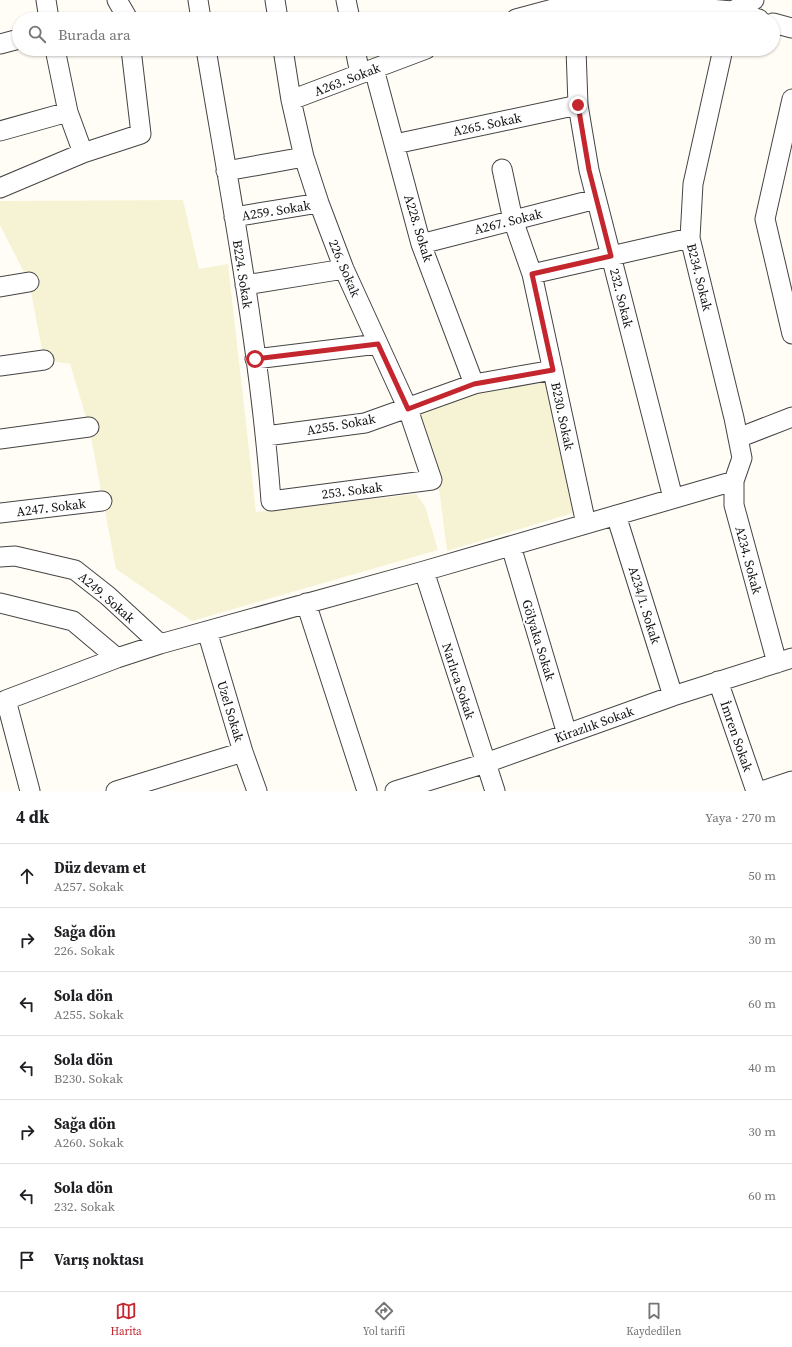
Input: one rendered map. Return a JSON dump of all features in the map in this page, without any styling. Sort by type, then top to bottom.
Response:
[{"type":"street","points":[[46,0],[48,12]]},
{"type":"street","points":[[117,0],[124,12]]},
{"type":"street","points":[[198,0],[200,12]]},
{"type":"street","points":[[274,0],[277,12]]},
{"type":"street","points":[[346,0],[349,12]]},
{"type":"street","points":[[550,12],[574,7],[665,5],[732,10],[754,0]]},
{"type":"street","points":[[780,25],[792,28]]},
{"type":"street","points":[[0,44],[12,41]]},
{"type":"street","points":[[56,56],[68,112],[83,153]]},
{"type":"street","points":[[0,188],[83,153],[141,134],[132,56]]},
{"type":"street","name":"B224. Sokak","points":[[207,56],[245,285],[266,436],[271,501]]},
{"type":"street","name":"226. Sokak","points":[[284,56],[291,100],[304,157],[319,203],[344,269],[408,409],[432,480]]},
{"type":"street","name":"A228. Sokak","points":[[359,56],[367,71],[395,144],[421,244],[474,384]]},
{"type":"street","name":"A263. Sokak","points":[[291,100],[407,56]]},
{"type":"street","name":"232. Sokak","points":[[576,56],[578,105],[596,199],[673,498]]},
{"type":"street","name":"B234. Sokak","points":[[721,56],[693,184],[690,238],[742,458]]},
{"type":"street","points":[[792,99],[765,219],[789,315],[792,334]]},
{"type":"street","name":"A265. Sokak","points":[[395,144],[578,105]]},
{"type":"street","points":[[0,131],[68,112]]},
{"type":"street","points":[[226,171],[304,157]]},
{"type":"street","name":"B230. Sokak","points":[[502,169],[513,220],[532,274],[586,524]]},
{"type":"street","name":"A267. Sokak","points":[[421,244],[596,199]]},
{"type":"street","name":"A259. Sokak","points":[[234,217],[319,203]]},
{"type":"street","points":[[532,274],[690,238]]},
{"type":"street","points":[[245,285],[344,269]]},
{"type":"street","points":[[0,286],[29,282]]},
{"type":"street","points":[[255,359],[378,344]]},
{"type":"street","points":[[0,366],[44,360]]},
{"type":"street","name":"A255. Sokak","points":[[266,436],[365,423],[408,409],[474,384],[553,370]]},
{"type":"street","points":[[738,438],[792,417]]},
{"type":"street","points":[[0,439],[89,427]]},
{"type":"street","name":"A234. Sokak","points":[[742,458],[734,481],[734,505],[784,660]]},
{"type":"street","name":"253. Sokak","points":[[271,501],[432,480]]},
{"type":"street","points":[[30,791],[6,700],[117,658],[160,644],[424,571],[734,481]]},
{"type":"street","name":"A247. Sokak","points":[[0,513],[102,501]]},
{"type":"street","name":"A234/1. Sokak","points":[[616,515],[673,696]]},
{"type":"street","name":"Gölyaka Sokak","points":[[511,546],[567,734]]},
{"type":"street","name":"A249. Sokak","points":[[0,557],[15,556],[75,570],[160,644]]},
{"type":"street","name":"Narlıca Sokak","points":[[424,571],[495,791]]},
{"type":"street","points":[[0,603],[73,621],[117,658]]},
{"type":"street","points":[[306,603],[367,791]]},
{"type":"street","name":"Uzel Sokak","points":[[207,631],[243,752],[257,791]]},
{"type":"street","name":"Kirazlık Sokak","points":[[395,791],[486,763],[673,696],[784,660]]},
{"type":"street","name":"İmren Sokak","points":[[718,681],[756,791]]},
{"type":"street","points":[[127,789],[243,752]]},
{"type":"street","points":[[762,791],[792,781]]},
{"type":"shaded area","points":[[183,200],[199,269],[228,264],[256,512],[416,494],[425,506],[438,550],[192,621],[116,569],[89,427],[70,364],[44,360],[29,282],[0,225],[0,201]]},
{"type":"shaded area","points":[[547,382],[573,513],[447,551],[438,481],[418,411],[481,392]]},
{"type":"route","points":[[255,359],[378,344],[408,409],[474,384],[553,370],[532,274],[611,256],[589,170],[578,105]]}]
